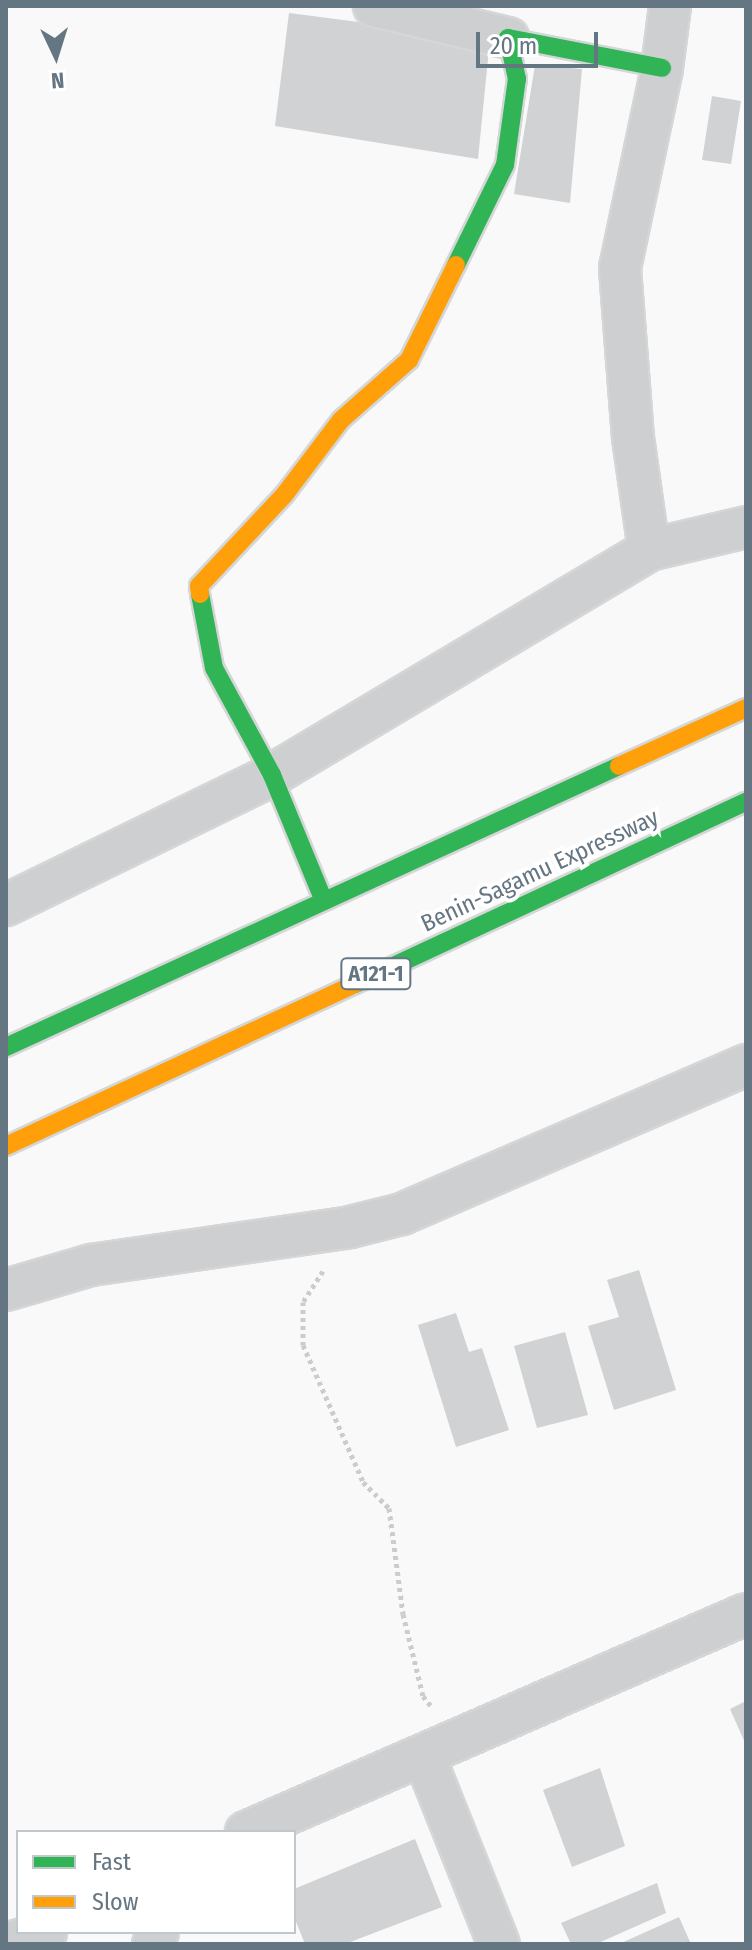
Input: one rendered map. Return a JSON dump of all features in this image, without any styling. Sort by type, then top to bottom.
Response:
[{"type":"main road","points":[[324,901],[272,775],[214,668],[199,586],[285,494],[341,420],[409,360],[505,165],[517,79],[508,38],[662,68]]},
{"type":"main road","points":[[6,1047],[746,708]]},
{"type":"main road","name":"Benin-Sagamu Expressway","points":[[6,1146],[746,802]]},
{"type":"street","points":[[374,6],[508,38]]},
{"type":"street","points":[[649,550],[633,438],[620,268],[662,68],[670,6]]},
{"type":"street","points":[[6,905],[272,775],[649,550],[746,527]]},
{"type":"street","points":[[6,1290],[91,1265],[350,1227],[402,1214],[746,1065]]},
{"type":"street","points":[[251,1830],[746,1614]]},
{"type":"street","points":[[442,1749],[499,1944]]},
{"type":"street","points":[[6,1944],[39,1934]]},
{"type":"path","points":[[350,1227],[303,1302],[303,1345],[363,1482],[389,1508],[403,1614],[423,1696],[442,1749]]},
{"type":"building","points":[[289,13],[490,39],[478,159],[275,126]]},
{"type":"building","points":[[535,65],[582,69],[570,203],[514,194]]},
{"type":"building","points":[[712,96],[741,101],[731,164],[702,160]]},
{"type":"building","points":[[639,1270],[676,1390],[614,1410],[588,1326],[619,1317],[607,1280]]},
{"type":"building","points":[[456,1313],[469,1352],[482,1348],[509,1430],[456,1447],[418,1325]]},
{"type":"building","points":[[565,1332],[588,1415],[537,1428],[514,1346]]},
{"type":"building","points":[[746,1701],[746,1745],[730,1709]]},
{"type":"building","points":[[600,1768],[625,1846],[572,1867],[543,1790]]},
{"type":"building","points":[[415,1839],[442,1907],[345,1944],[305,1944],[296,1922],[296,1888]]},
{"type":"building","points":[[657,1883],[666,1913],[596,1944],[571,1944],[561,1923]]},
{"type":"building","points":[[679,1917],[691,1944],[619,1944]]},
{"type":"traffic: fast","points":[[456,265],[505,165],[517,79],[508,38],[662,68]]},
{"type":"traffic: fast","points":[[200,594],[214,668],[272,775],[324,901]]},
{"type":"traffic: fast","points":[[6,1047],[619,766]]},
{"type":"traffic: fast","points":[[355,984],[746,802]]},
{"type":"traffic: slow","points":[[200,594],[199,586],[285,494],[341,420],[409,360],[456,265]]},
{"type":"traffic: slow","points":[[619,766],[746,708]]},
{"type":"traffic: slow","points":[[6,1146],[355,984]]}]
